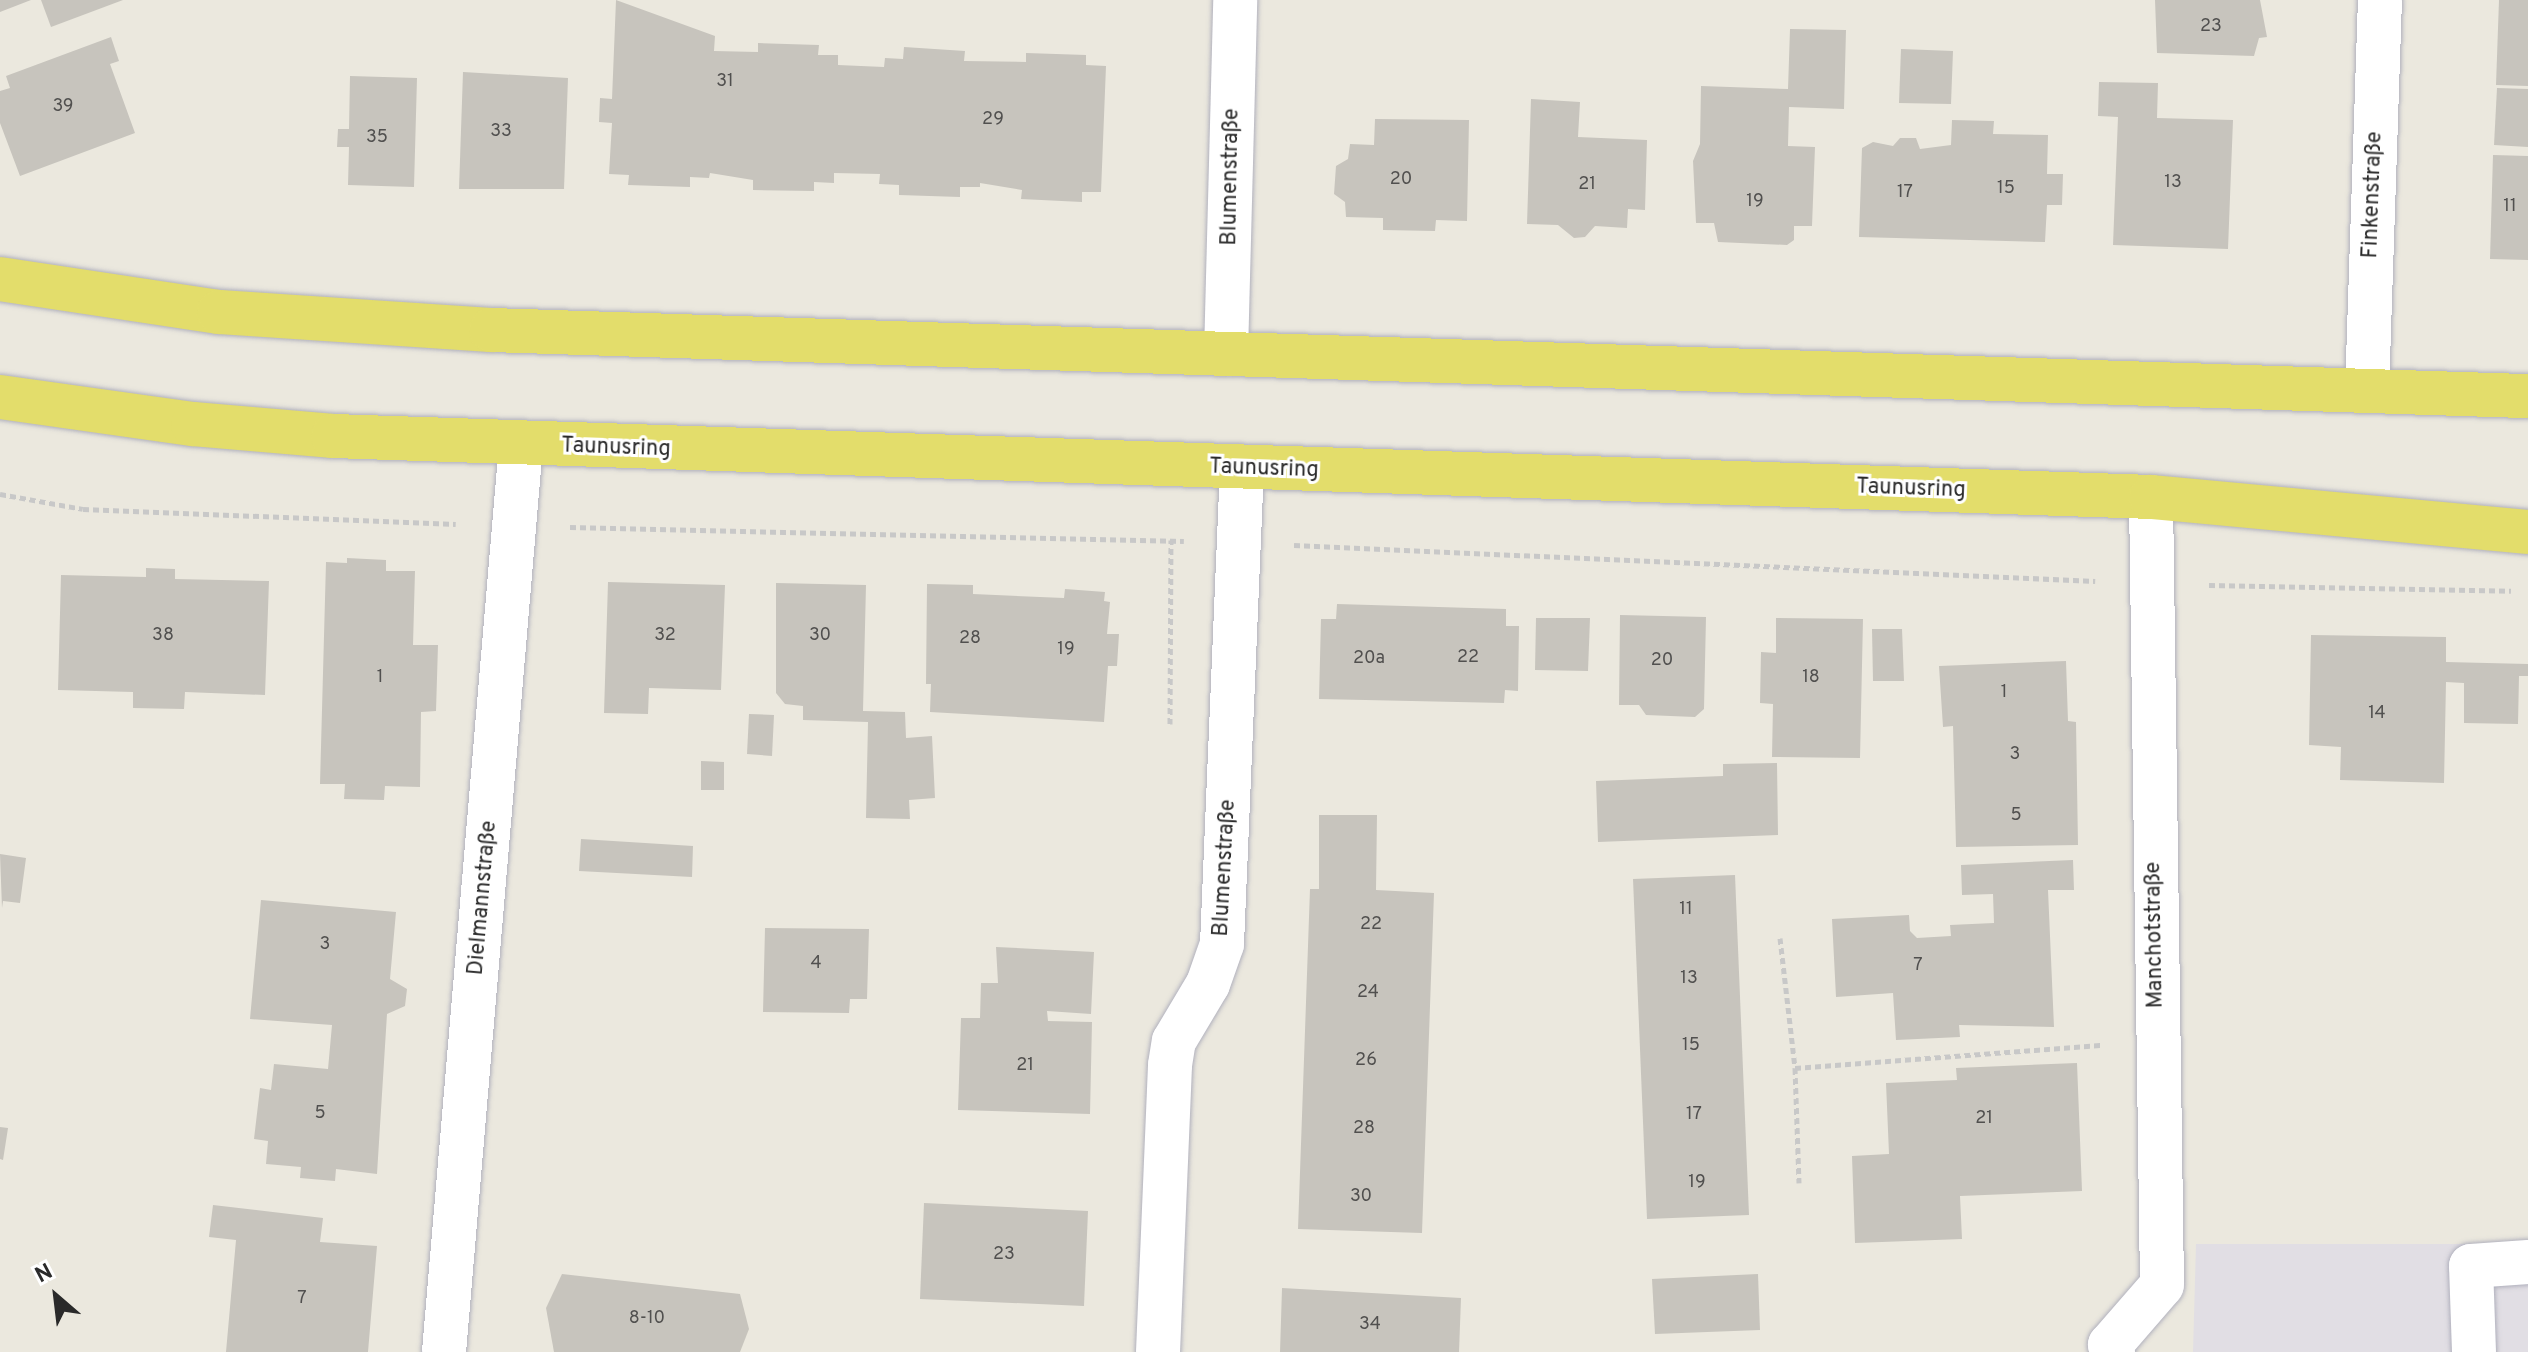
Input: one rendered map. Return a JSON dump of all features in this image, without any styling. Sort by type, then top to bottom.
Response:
[{"type":"main road","points":[[0,279],[219,312],[348,322],[2528,396]]},
{"type":"main road","name":"Taunusring","points":[[0,397],[193,424],[521,445],[2151,497],[2528,532]]},
{"type":"street","name":"Blumenstraße","points":[[1226,354],[1235,0]]},
{"type":"street","name":"Finkenstraße","points":[[2367,391],[2380,0]]},
{"type":"street","name":"Dielmannstraße","points":[[444,1352],[521,445]]},
{"type":"street","name":"Blumenstraße","points":[[1158,1352],[1170,1065],[1174,1041],[1208,984],[1222,944],[1242,468]]},
{"type":"street","name":"Manchotstraße","points":[[2113,1352],[2110,1345],[2162,1285],[2156,1042],[2151,497]]},
{"type":"street","points":[[2474,1352],[2471,1266],[2528,1262]]},
{"type":"path","points":[[1780,938],[1795,1068],[1799,1183]]},
{"type":"path","points":[[1795,1068],[2156,1042]]},
{"type":"shaded area","points":[[2196,1244],[2528,1244],[2528,1352],[2193,1352]]},
{"type":"building","points":[[0,0],[31,0],[0,12]]},
{"type":"building","points":[[41,0],[123,0],[51,27]]},
{"type":"building","points":[[616,0],[715,36],[714,51],[758,52],[758,43],[819,45],[818,55],[838,55],[838,65],[884,67],[885,58],[903,59],[904,47],[965,51],[964,61],[1026,62],[1026,53],[1086,55],[1086,65],[1106,66],[1101,192],[1082,192],[1082,202],[1021,199],[1022,190],[980,183],[980,187],[960,187],[960,197],[899,195],[899,185],[879,184],[880,174],[834,173],[834,183],[814,182],[814,191],[753,190],[753,180],[710,173],[709,178],[690,177],[690,187],[628,185],[629,175],[609,174],[612,123],[599,122],[600,98],[612,99]]},
{"type":"building","points":[[2155,0],[2260,0],[2267,37],[2259,38],[2254,56],[2157,53]]},
{"type":"building","points":[[2499,0],[2528,0],[2528,86],[2496,85]]},
{"type":"building","points":[[1790,29],[1846,30],[1844,109],[1789,107],[1788,146],[1815,147],[1812,226],[1794,226],[1794,240],[1787,245],[1718,242],[1714,223],[1696,223],[1693,161],[1700,144],[1701,86],[1788,89]]},
{"type":"building","points":[[111,37],[119,61],[110,64],[135,133],[20,176],[0,123],[0,91],[10,88],[6,76]]},
{"type":"building","points":[[1901,49],[1953,51],[1951,104],[1899,103]]},
{"type":"building","points":[[463,72],[568,78],[564,189],[459,189]]},
{"type":"building","points":[[350,76],[417,78],[414,187],[348,185],[349,147],[337,147],[338,129],[349,129]]},
{"type":"building","points":[[2099,82],[2158,83],[2157,118],[2233,120],[2228,249],[2113,245],[2118,117],[2098,116]]},
{"type":"building","points":[[2497,88],[2528,89],[2528,147],[2494,145]]},
{"type":"building","points":[[1531,99],[1580,102],[1578,137],[1647,140],[1645,210],[1628,209],[1627,228],[1595,226],[1585,237],[1574,238],[1558,225],[1527,224]]},
{"type":"building","points":[[1375,119],[1469,120],[1467,221],[1436,220],[1435,231],[1383,230],[1383,218],[1346,217],[1345,202],[1334,194],[1336,166],[1348,159],[1350,144],[1374,145]]},
{"type":"building","points":[[1952,120],[1994,121],[1993,134],[2048,135],[2047,174],[2063,174],[2062,205],[2047,205],[2045,242],[1859,237],[1862,148],[1873,142],[1893,146],[1900,138],[1916,138],[1920,149],[1951,145]]},
{"type":"building","points":[[2493,155],[2528,156],[2528,260],[2490,259]]},
{"type":"building","points":[[347,558],[386,560],[386,571],[415,571],[413,645],[438,645],[436,711],[421,712],[420,787],[385,786],[384,800],[344,799],[345,784],[320,784],[326,562],[347,563]]},
{"type":"building","points":[[146,568],[175,569],[175,579],[269,581],[265,695],[185,692],[184,709],[133,708],[133,692],[58,690],[61,575],[146,577]]},
{"type":"building","points":[[608,582],[725,585],[721,690],[649,688],[648,714],[604,713]]},
{"type":"building","points":[[776,583],[866,585],[863,711],[905,712],[906,738],[932,736],[935,798],[909,800],[910,819],[866,818],[868,722],[803,720],[803,706],[785,704],[776,693]]},
{"type":"building","points":[[927,584],[973,585],[973,594],[1064,598],[1065,589],[1105,592],[1104,601],[1110,602],[1107,634],[1119,634],[1117,666],[1108,666],[1104,722],[930,712],[931,684],[926,684]]},
{"type":"building","points":[[1337,604],[1506,609],[1506,626],[1519,626],[1518,691],[1505,690],[1504,703],[1319,699],[1321,619],[1336,619]]},
{"type":"building","points":[[1620,615],[1706,617],[1704,709],[1695,717],[1646,715],[1639,705],[1619,705]]},
{"type":"building","points":[[1536,618],[1590,618],[1588,671],[1535,670]]},
{"type":"building","points":[[1776,618],[1863,619],[1860,758],[1772,757],[1773,704],[1760,703],[1761,652],[1776,653]]},
{"type":"building","points":[[1872,629],[1902,629],[1904,681],[1873,681]]},
{"type":"building","points":[[2311,635],[2446,637],[2446,662],[2528,664],[2528,676],[2519,676],[2518,724],[2464,723],[2464,683],[2446,682],[2444,783],[2340,780],[2341,747],[2309,745]]},
{"type":"building","points":[[2066,661],[2068,721],[2076,722],[2078,845],[1956,847],[1953,726],[1943,727],[1939,666]]},
{"type":"building","points":[[749,714],[774,715],[772,756],[747,754]]},
{"type":"building","points":[[701,761],[724,762],[724,790],[701,790]]},
{"type":"building","points":[[1777,763],[1778,835],[1598,842],[1596,781],[1723,776],[1723,764]]},
{"type":"building","points":[[1319,815],[1377,815],[1376,890],[1434,893],[1422,1233],[1298,1229],[1310,889],[1319,889]]},
{"type":"building","points":[[581,839],[693,846],[692,877],[579,871]]},
{"type":"building","points":[[0,854],[26,858],[20,903],[3,901],[2,908]]},
{"type":"building","points":[[2073,860],[2074,890],[2048,890],[2054,1027],[1959,1025],[1960,1037],[1896,1040],[1893,993],[1836,997],[1832,919],[1909,915],[1910,931],[1917,938],[1951,936],[1950,925],[1994,923],[1993,894],[1962,895],[1961,865]]},
{"type":"building","points":[[1735,875],[1749,1215],[1647,1219],[1633,879]]},
{"type":"building","points":[[261,900],[396,912],[390,979],[407,989],[405,1006],[387,1014],[377,1174],[336,1169],[335,1181],[300,1178],[301,1167],[266,1164],[268,1141],[254,1139],[260,1088],[271,1090],[274,1064],[328,1069],[332,1025],[250,1019]]},
{"type":"building","points":[[765,928],[869,929],[867,999],[850,999],[849,1013],[763,1012]]},
{"type":"building","points":[[996,947],[1094,952],[1091,1014],[1047,1011],[1048,1021],[1092,1022],[1090,1114],[958,1110],[961,1018],[980,1018],[981,983],[998,983]]},
{"type":"building","points":[[2077,1063],[2082,1191],[1960,1196],[1962,1239],[1855,1243],[1852,1156],[1889,1154],[1886,1083],[1957,1080],[1956,1068]]},
{"type":"building","points":[[0,1127],[8,1128],[3,1160],[0,1159]]},
{"type":"building","points":[[924,1203],[1088,1211],[1084,1306],[920,1299]]},
{"type":"building","points":[[213,1205],[323,1218],[320,1242],[377,1246],[368,1352],[226,1352],[236,1240],[209,1237]]},
{"type":"building","points":[[562,1274],[740,1294],[749,1329],[740,1352],[554,1352],[546,1308]]},
{"type":"building","points":[[1758,1274],[1760,1330],[1655,1334],[1652,1279]]},
{"type":"building","points":[[1282,1288],[1461,1298],[1459,1352],[1280,1352]]}]
